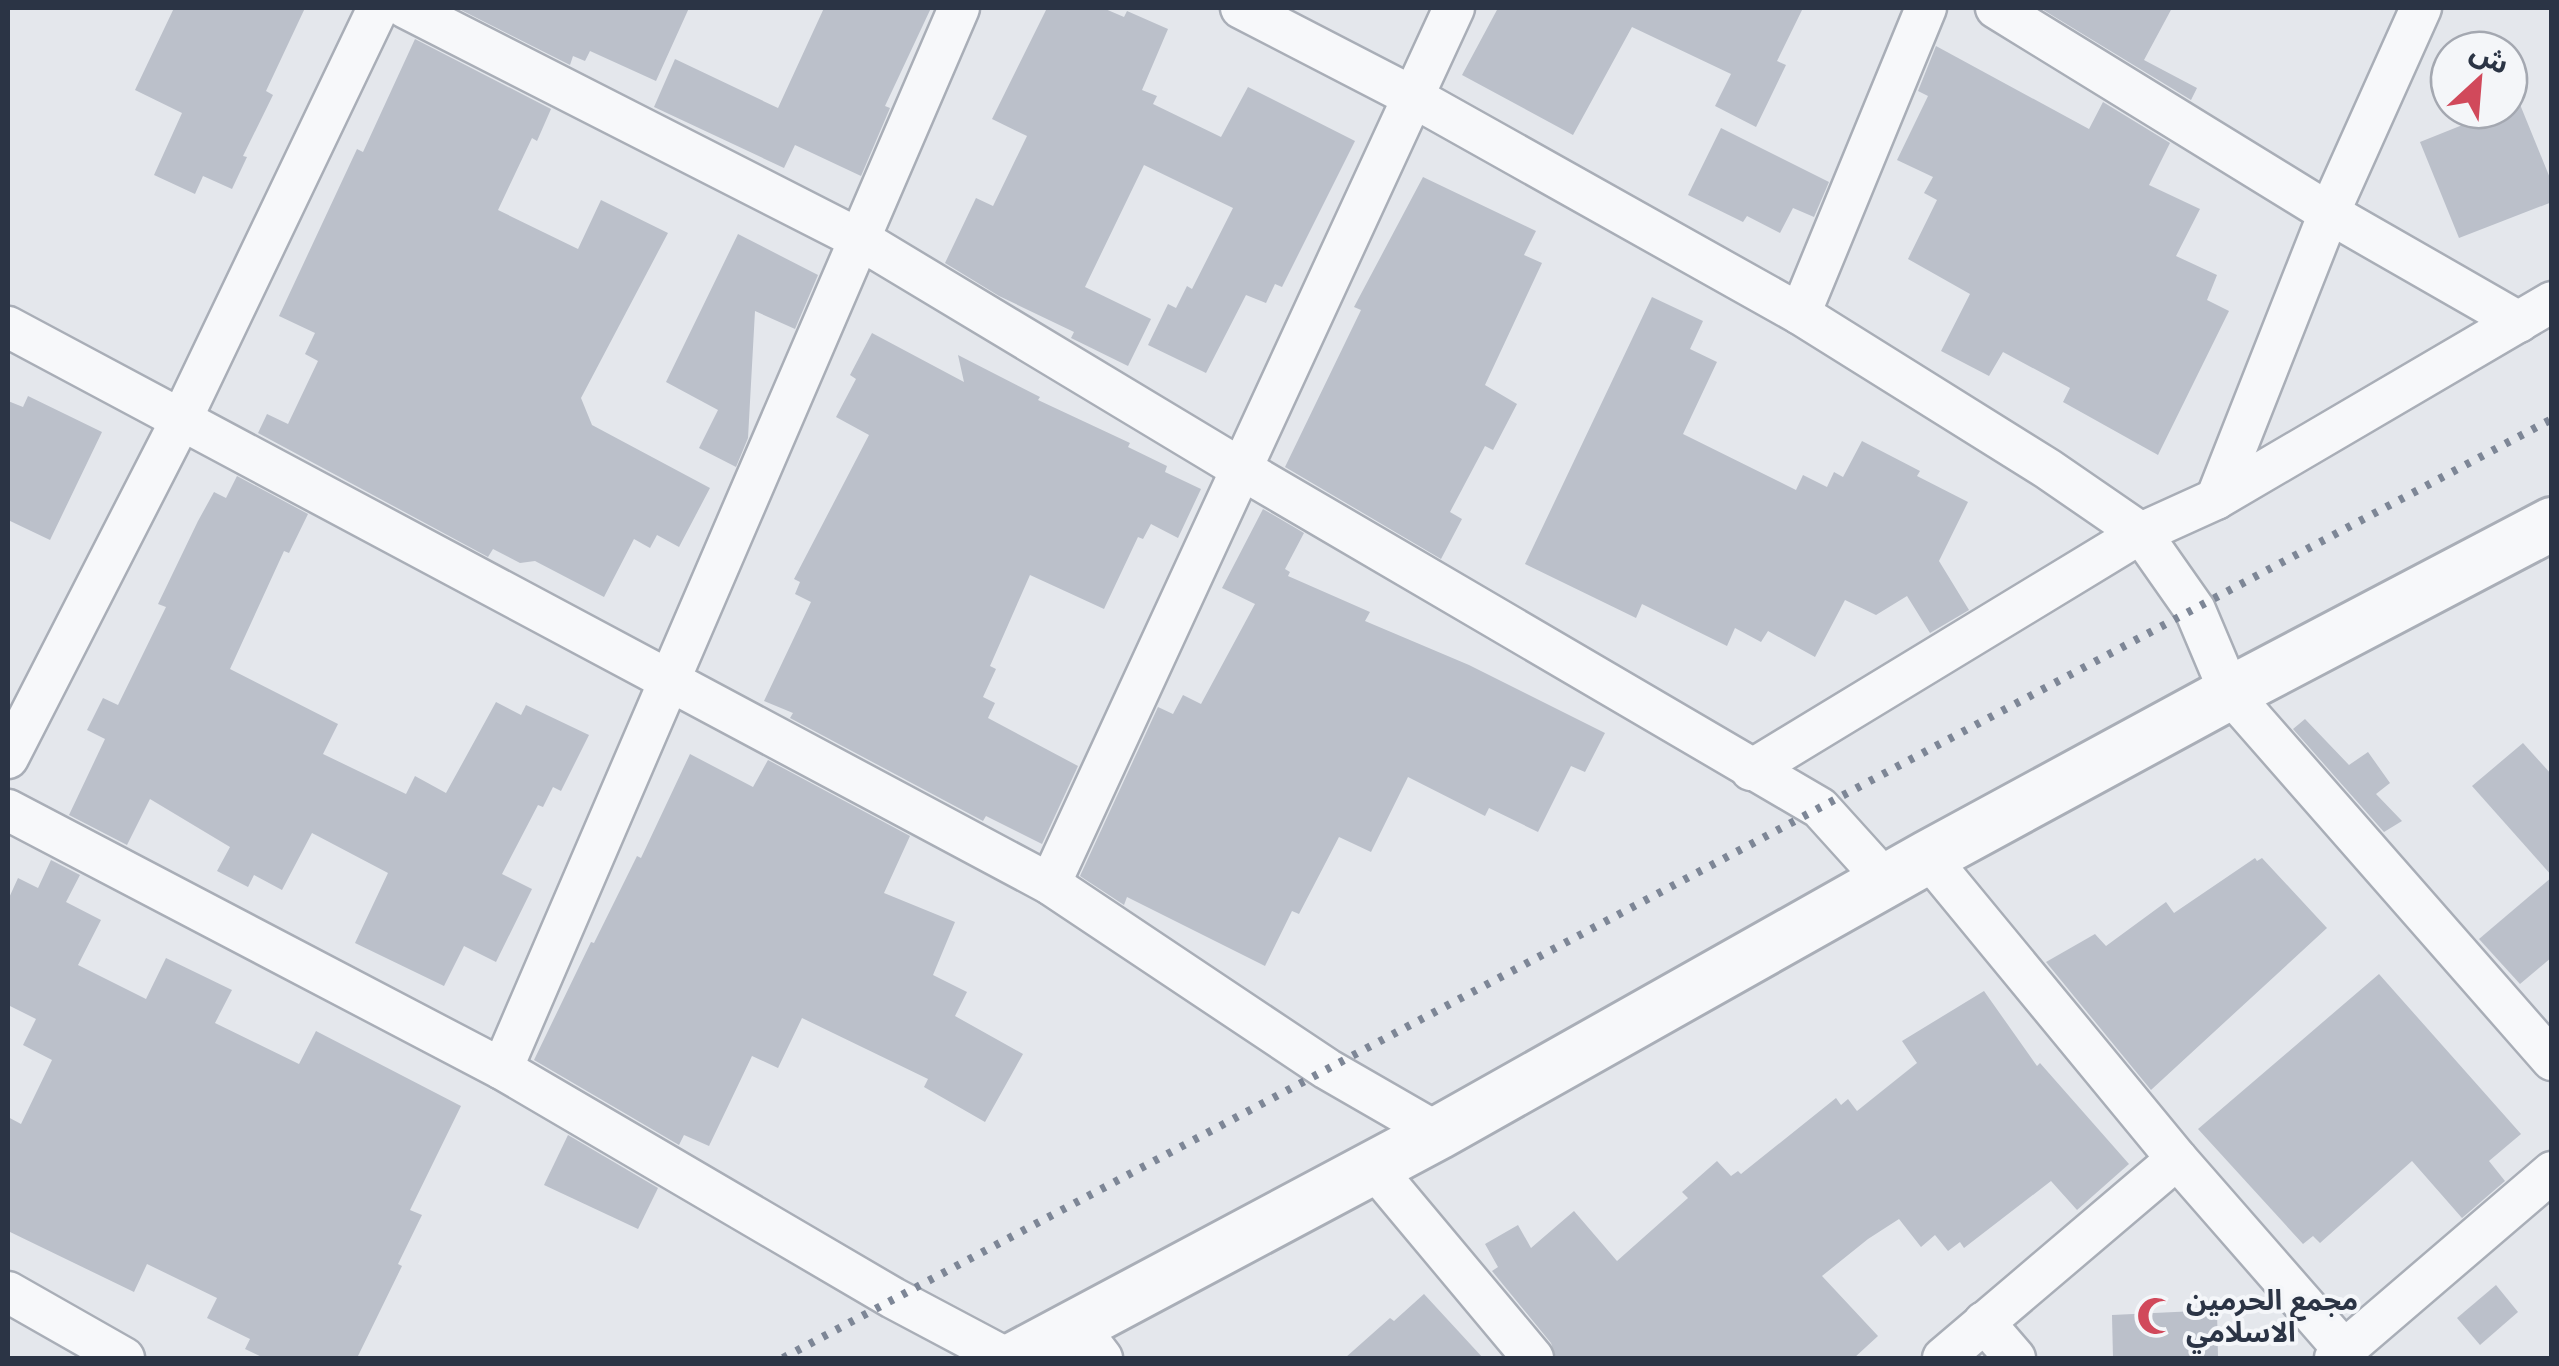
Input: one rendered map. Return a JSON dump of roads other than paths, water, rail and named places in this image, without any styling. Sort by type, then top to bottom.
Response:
[{"type":"street","points":[[8,758],[181,420],[378,8]]},
{"type":"street","points":[[406,8],[860,240],[1820,808],[1907,869],[2177,1159],[2340,1354],[2552,1172]]},
{"type":"street","points":[[502,1068],[959,8]]},
{"type":"street","points":[[1241,8],[1414,98],[1800,314],[2048,469],[2141,533],[2195,610],[2230,693],[2552,1060]]},
{"type":"street","points":[[1050,884],[1454,8]]},
{"type":"street","points":[[1800,314],[1926,8]]},
{"type":"street","points":[[1996,8],[2328,212],[2535,312]]},
{"type":"street","points":[[2216,499],[2328,212],[2421,8]]},
{"type":"street","points":[[1751,770],[2141,533],[2216,499],[2535,312]]},
{"type":"street","points":[[8,326],[1050,884],[1328,1068],[1438,1134]]},
{"type":"street","points":[[1016,1358],[1089,1342],[1374,1168],[1907,869],[2552,524]]},
{"type":"street","points":[[8,810],[502,1068],[892,1298],[1006,1358]]},
{"type":"street","points":[[1943,1358],[2177,1159]]},
{"type":"street","points":[[1374,1168],[1532,1358]]},
{"type":"street","points":[[8,1292],[124,1358]]},
{"type":"street","points":[[1984,1322],[2015,1358]]},
{"type":"railway","points":[[783,1358],[2552,419]]},
{"type":"place","name":"مجمع الحرمين الاسلامي","points":[[2156,1316]]}]
